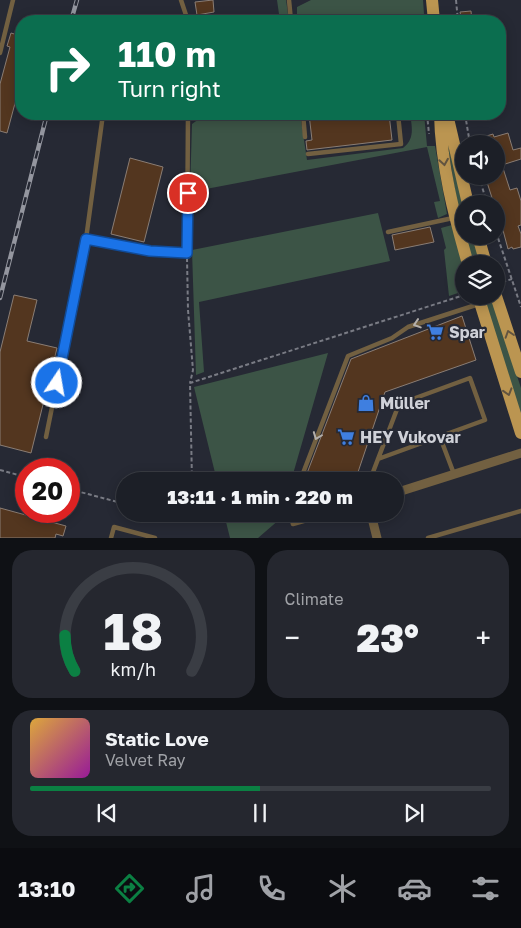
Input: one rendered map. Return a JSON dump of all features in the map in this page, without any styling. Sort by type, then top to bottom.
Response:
[{"type":"main road","points":[[432,0],[433,15]]},
{"type":"main road","points":[[441,120],[444,158],[455,217]]},
{"type":"main road","points":[[448,120],[466,195]]},
{"type":"main road","points":[[481,305],[521,433]]},
{"type":"main road","points":[[499,305],[519,357],[521,372]]},
{"type":"street","points":[[404,490],[521,453]]},
{"type":"street","points":[[373,522],[377,538]]},
{"type":"lane","points":[[0,53],[13,0]]},
{"type":"lane","points":[[181,0],[186,15]]},
{"type":"lane","points":[[289,0],[290,15]]},
{"type":"lane","points":[[46,437],[86,239],[102,120]]},
{"type":"lane","points":[[86,239],[150,251],[187,253],[188,120]]},
{"type":"lane","points":[[304,120],[305,138]]},
{"type":"lane","points":[[308,154],[401,144],[399,120]]},
{"type":"lane","points":[[388,232],[455,217]]},
{"type":"lane","points":[[303,472],[348,356],[392,338],[408,327],[466,305]]},
{"type":"lane","points":[[373,472],[378,459],[399,404],[470,378],[485,420],[378,459]]},
{"type":"lane","points":[[440,437],[454,474]]},
{"type":"lane","points":[[428,538],[521,511]]},
{"type":"lane","points":[[111,538],[114,528],[155,538]]},
{"type":"path","points":[[456,0],[457,15]]},
{"type":"path","points":[[428,120],[430,138]]},
{"type":"path","points":[[467,120],[469,135]]},
{"type":"path","points":[[500,245],[521,307]]},
{"type":"path","points":[[187,253],[188,310],[193,370],[190,383],[192,472]]},
{"type":"path","points":[[505,282],[512,280]]},
{"type":"path","points":[[190,383],[455,298]]},
{"type":"path","points":[[0,470],[15,474]]},
{"type":"path","points":[[80,492],[116,502]]},
{"type":"green space","points":[[277,0],[286,0],[288,15],[279,15]]},
{"type":"green space","points":[[311,0],[423,0],[424,14],[297,15],[297,7]]},
{"type":"green space","points":[[198,120],[301,120],[307,160],[403,148],[411,137],[411,120],[425,120],[427,146],[435,146],[447,214],[438,218],[434,202],[440,201],[427,147],[190,192],[192,124]]},
{"type":"green space","points":[[447,140],[455,172],[455,185],[458,185],[461,195],[456,195]]},
{"type":"green space","points":[[378,213],[390,261],[199,302],[204,372],[196,375],[192,250]]},
{"type":"green space","points":[[452,225],[455,245],[458,245],[460,255],[455,255],[455,294],[449,296],[444,250],[446,248],[441,228]]},
{"type":"green space","points":[[468,245],[475,245],[478,255],[470,255]]},
{"type":"green space","points":[[486,305],[494,305],[521,388],[521,417]]},
{"type":"green space","points":[[328,353],[294,472],[215,472],[194,387]]},
{"type":"green space","points":[[226,522],[277,522],[258,538],[230,538]]},
{"type":"building","points":[[213,0],[214,12],[197,15],[195,2]]},
{"type":"building","points":[[471,11],[471,15],[461,15],[460,12]]},
{"type":"building","points":[[11,33],[15,34],[15,103],[7,133],[0,131],[0,84],[10,47],[7,46]]},
{"type":"building","points":[[310,120],[390,120],[392,140],[307,150],[306,141],[312,140]]},
{"type":"building","points":[[508,133],[513,150],[521,148],[521,159],[505,164],[505,135],[501,135]]},
{"type":"building","points":[[130,158],[163,167],[144,242],[111,234]]},
{"type":"building","points":[[505,174],[510,190],[517,188],[521,201],[521,225],[518,226],[521,234],[521,247],[508,249],[505,238],[505,195],[491,195],[488,185],[505,185]]},
{"type":"building","points":[[430,227],[434,242],[395,250],[392,235]]},
{"type":"building","points":[[14,295],[37,300],[27,341],[57,348],[31,453],[0,445],[0,352]]},
{"type":"building","name":"HEY Vukovar","points":[[462,316],[476,360],[385,392],[358,472],[307,472],[351,359]]},
{"type":"building","points":[[0,508],[15,512],[15,523],[55,523],[66,526],[63,536],[56,534],[55,538],[0,538]]},
{"type":"railway","points":[[73,15],[77,0]]},
{"type":"railway","points":[[0,298],[45,120]]},
{"type":"place","name":"Spar","points":[[435,332]]},
{"type":"place","name":"Müller","points":[[366,403]]},
{"type":"place","name":"HEY Vukovar","points":[[346,437]]},
{"type":"route","points":[[57,383],[86,239],[150,251],[187,253],[188,193]]}]
